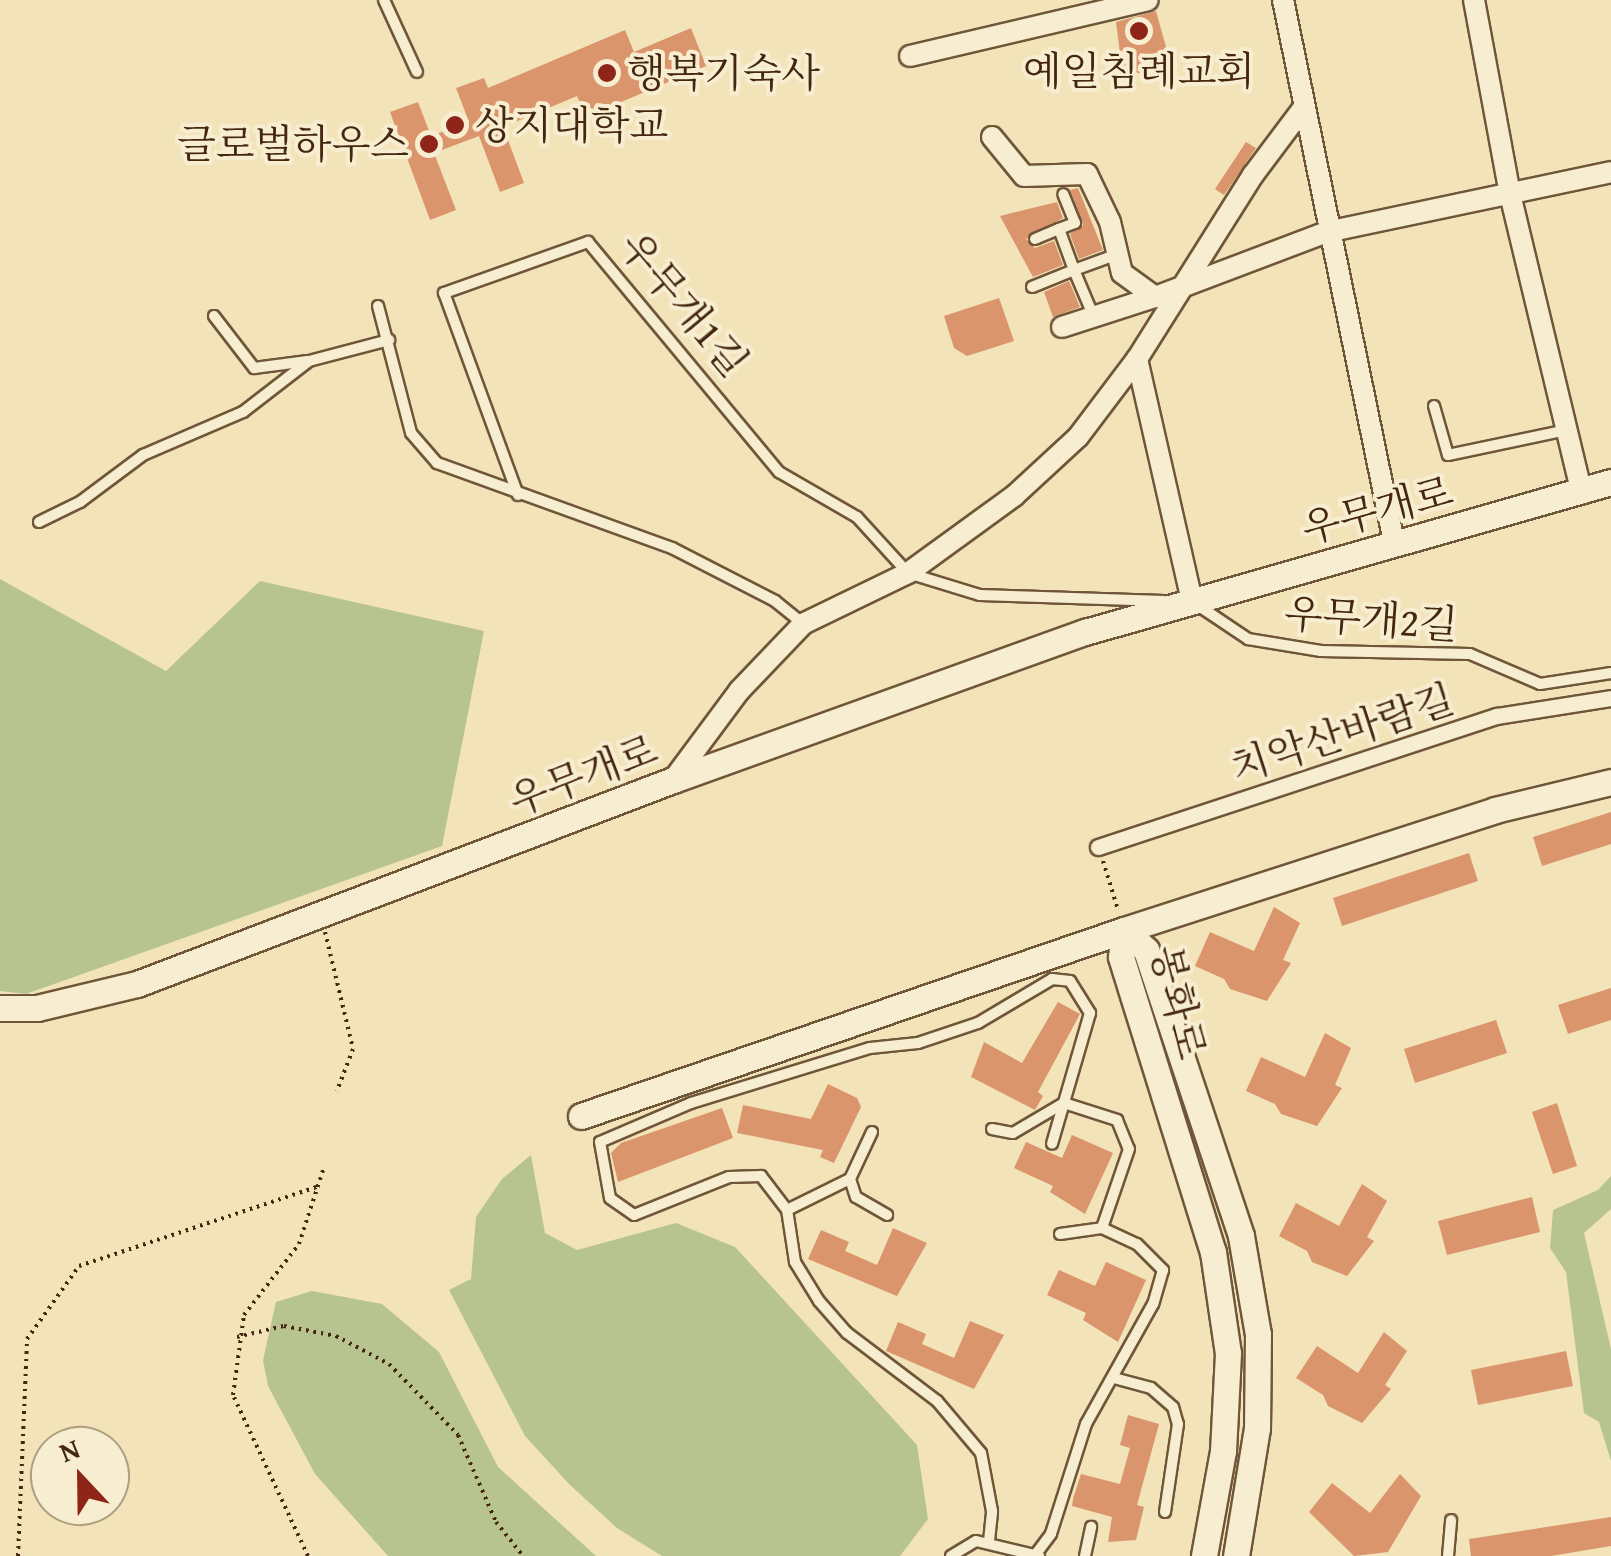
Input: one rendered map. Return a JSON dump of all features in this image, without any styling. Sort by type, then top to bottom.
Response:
[{"type":"street","points":[[910,56],[1148,0]]},
{"type":"street","points":[[1283,0],[1327,232],[1394,542]]},
{"type":"street","points":[[1474,0],[1510,194],[1582,492]]},
{"type":"street","points":[[673,780],[739,692],[803,624],[908,574],[1014,496],[1078,437],[1138,360],[1181,286],[1304,107]]},
{"type":"street","points":[[992,137],[1024,176],[1086,174],[1110,222],[1122,273],[1155,297]]},
{"type":"street","points":[[1062,328],[1327,232],[1611,172]]},
{"type":"street","points":[[1138,360],[1192,602]]},
{"type":"street","name":"우무개로","points":[[0,1008],[38,1008],[138,984],[322,918],[673,780],[1085,632],[1611,482]]},
{"type":"street","name":"치악산바람길","points":[[1098,847],[1497,716],[1611,698]]},
{"type":"street","points":[[581,1116],[1124,930],[1495,810],[1611,782]]},
{"type":"street","name":"봉화로","points":[[1124,930],[1122,957],[1213,1252],[1228,1353],[1223,1451],[1204,1556]]},
{"type":"street","name":"봉화로","points":[[1124,930],[1146,950],[1244,1256],[1258,1334],[1257,1428],[1236,1556]]},
{"type":"lane","points":[[384,0],[417,72]]},
{"type":"lane","points":[[1035,238],[1075,223],[1063,194]]},
{"type":"lane","points":[[1059,229],[1093,316]]},
{"type":"lane","name":"우무개1길","points":[[518,495],[444,293],[588,242],[779,472],[857,517],[908,574]]},
{"type":"lane","points":[[1032,287],[1110,257]]},
{"type":"lane","points":[[378,306],[411,433],[437,463],[672,548],[775,600],[803,624]]},
{"type":"lane","points":[[214,316],[254,368],[309,361],[389,340]]},
{"type":"lane","points":[[39,522],[80,502],[144,455],[243,412],[309,361]]},
{"type":"lane","name":"우무개로","points":[[1434,406],[1448,455],[1568,430]]},
{"type":"lane","points":[[908,574],[980,595],[1192,602]]},
{"type":"lane","name":"우무개2길","points":[[1192,602],[1248,639],[1322,651],[1470,654],[1540,684],[1611,672]]},
{"type":"lane","points":[[989,1541],[992,1512],[982,1453],[937,1401],[847,1333],[819,1301],[796,1262],[786,1210],[761,1176],[749,1172],[655,1210],[621,1211],[604,1182],[600,1142],[690,1103],[870,1048],[918,1043],[978,1024],[1052,978],[1070,980],[1090,1013],[1052,1144]]},
{"type":"lane","points":[[992,1129],[1012,1133],[1064,1103],[1117,1120],[1130,1148],[1102,1228]]},
{"type":"lane","points":[[786,1210],[850,1179],[872,1132]]},
{"type":"lane","points":[[850,1179],[856,1197],[887,1215]]},
{"type":"lane","points":[[951,1556],[989,1541],[1037,1556],[1052,1534],[1086,1424],[1164,1282],[1155,1258],[1102,1228],[1060,1234]]},
{"type":"lane","points":[[1114,1378],[1151,1388],[1173,1407],[1178,1424],[1165,1512]]},
{"type":"lane","points":[[1448,1556],[1451,1520]]},
{"type":"lane","points":[[1086,1556],[1091,1526]]},
{"type":"path","points":[[1098,847],[1124,930]]},
{"type":"path","points":[[322,918],[353,1049],[338,1091]]},
{"type":"path","points":[[308,1556],[233,1395],[237,1337],[244,1315],[299,1244],[322,1170]]},
{"type":"path","points":[[18,1556],[27,1338],[79,1266],[317,1187]]},
{"type":"path","points":[[237,1337],[284,1326],[336,1336],[389,1364],[458,1435],[496,1522],[522,1556]]},
{"type":"green space","points":[[0,579],[166,671],[260,581],[484,631],[442,846],[26,994],[0,991]]},
{"type":"green space","points":[[531,1155],[545,1233],[577,1250],[676,1223],[735,1247],[917,1445],[928,1519],[900,1556],[662,1556],[617,1528],[570,1485],[525,1436],[449,1290],[471,1279],[476,1217],[502,1179]]},
{"type":"green space","points":[[1611,1176],[1611,1209],[1584,1233],[1611,1349],[1611,1461],[1599,1422],[1584,1413],[1566,1272],[1550,1248],[1553,1210],[1598,1190]]},
{"type":"green space","points":[[312,1291],[382,1304],[439,1352],[498,1467],[596,1556],[388,1556],[315,1474],[268,1386],[263,1360],[276,1302]]},
{"type":"building","name":"예일침례교회","points":[[1156,11],[1166,47],[1162,67],[1142,74],[1122,68],[1116,22]]},
{"type":"building","points":[[691,28],[706,66],[586,117],[577,96],[503,127],[524,183],[500,192],[479,136],[434,153],[456,210],[430,220],[390,112],[418,102],[431,136],[469,122],[456,88],[484,78],[488,88],[625,30],[634,52]]},
{"type":"building","points":[[1246,142],[1256,148],[1224,195],[1215,189]]},
{"type":"building","points":[[1078,188],[1103,250],[1079,259],[1070,234],[1083,225],[1070,190]]},
{"type":"building","points":[[1057,202],[1063,218],[1026,239],[1035,248],[1054,241],[1063,265],[1033,277],[1000,216]]},
{"type":"building","points":[[1069,281],[1080,307],[1053,317],[1044,292]]},
{"type":"building","points":[[999,298],[1014,341],[967,356],[954,348],[944,316]]},
{"type":"building","points":[[1611,812],[1611,844],[1542,866],[1533,837]]},
{"type":"building","points":[[1469,853],[1478,881],[1342,926],[1333,898]]},
{"type":"building","points":[[1274,907],[1300,923],[1283,960],[1291,963],[1267,1001],[1230,989],[1224,979],[1195,966],[1210,932],[1254,951]]},
{"type":"building","points":[[1611,988],[1611,1020],[1568,1034],[1558,1005]]},
{"type":"building","points":[[1058,1002],[1080,1014],[1038,1092],[1043,1096],[1035,1110],[971,1077],[984,1042],[1022,1063]]},
{"type":"building","points":[[1496,1020],[1507,1053],[1415,1083],[1404,1049]]},
{"type":"building","points":[[1325,1033],[1351,1048],[1335,1085],[1342,1088],[1317,1126],[1281,1114],[1275,1104],[1246,1091],[1261,1057],[1305,1077]]},
{"type":"building","points":[[828,1084],[857,1098],[861,1107],[834,1163],[820,1157],[823,1150],[737,1133],[743,1105],[811,1119]]},
{"type":"building","points":[[1557,1103],[1577,1166],[1553,1174],[1532,1112]]},
{"type":"building","points":[[722,1108],[733,1138],[618,1182],[611,1153],[621,1143]]},
{"type":"building","points":[[1072,1135],[1113,1153],[1085,1214],[1050,1192],[1053,1186],[1014,1168],[1026,1142],[1062,1158]]},
{"type":"building","points":[[1362,1184],[1387,1201],[1367,1237],[1374,1241],[1347,1276],[1312,1262],[1307,1251],[1279,1236],[1296,1203],[1339,1226]]},
{"type":"building","points":[[1532,1197],[1540,1232],[1447,1255],[1438,1221]]},
{"type":"building","points":[[893,1228],[927,1243],[897,1296],[808,1259],[821,1230],[849,1242],[845,1251],[877,1265]]},
{"type":"building","points":[[1106,1262],[1146,1280],[1118,1342],[1083,1320],[1086,1313],[1047,1295],[1059,1270],[1095,1286]]},
{"type":"building","points":[[970,1321],[1004,1335],[974,1389],[886,1351],[898,1322],[926,1334],[922,1344],[954,1358]]},
{"type":"building","points":[[1384,1332],[1407,1351],[1385,1385],[1391,1389],[1362,1423],[1328,1406],[1323,1395],[1296,1378],[1317,1346],[1358,1373]]},
{"type":"building","points":[[1566,1351],[1573,1386],[1478,1405],[1471,1370]]},
{"type":"building","points":[[1128,1415],[1159,1424],[1137,1505],[1144,1507],[1136,1540],[1108,1542],[1112,1517],[1072,1506],[1073,1499],[1081,1474],[1120,1484],[1130,1448],[1120,1445]]},
{"type":"building","points":[[1400,1474],[1421,1496],[1388,1552],[1354,1556],[1309,1512],[1332,1483],[1370,1513]]},
{"type":"building","points":[[1611,1517],[1611,1546],[1551,1556],[1471,1556],[1469,1539]]},
{"type":"place","name":"예일침례교회","points":[[1139,31]]},
{"type":"place","name":"행복기숙사","points":[[607,73]]},
{"type":"place","name":"상지대학교","points":[[455,125]]},
{"type":"place","name":"글로벌하우스","points":[[429,144]]}]
